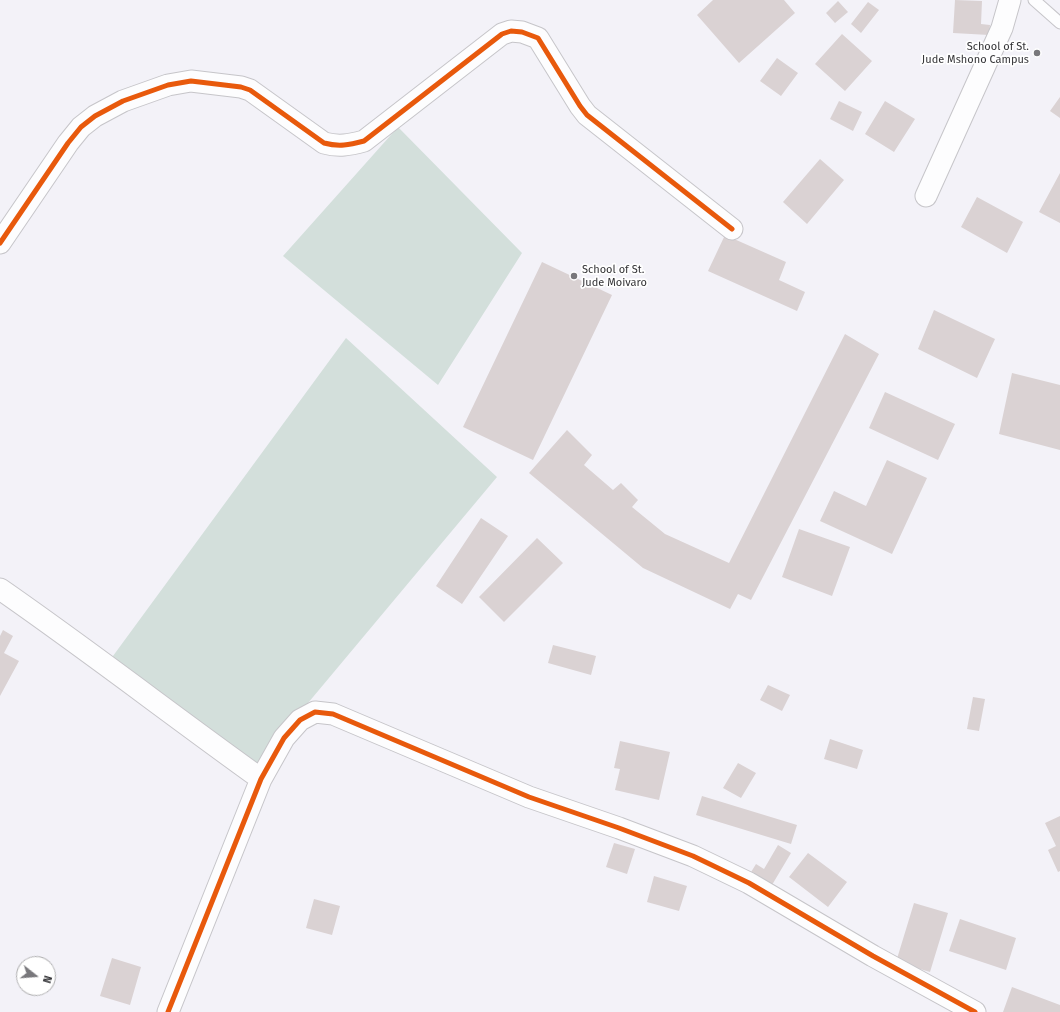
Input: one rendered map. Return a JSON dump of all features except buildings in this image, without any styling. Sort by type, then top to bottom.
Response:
[{"type":"street","points":[[926,196],[1002,28],[1010,0]]},
{"type":"street","points":[[0,243],[64,149],[81,128],[95,116],[123,101],[168,85],[191,81],[241,87],[250,90],[324,142],[334,146],[349,144],[364,141],[502,34],[511,32],[522,32],[538,38],[587,115],[732,229]]},
{"type":"street","points":[[0,589],[48,622],[261,779]]},
{"type":"street","points":[[168,1012],[261,779],[284,738],[300,720],[315,712],[333,714],[529,797],[619,828],[693,856],[749,883],[872,956],[975,1012]]},
{"type":"lane","points":[[1034,0],[1060,24]]},
{"type":"shaded area","points":[[398,127],[522,253],[438,385],[283,256]]},
{"type":"shaded area","points":[[346,338],[497,477],[252,770],[102,671]]},
{"type":"cycle path","points":[[0,243],[68,143],[81,127],[95,116],[123,101],[168,85],[191,81],[241,87],[250,90],[324,143],[334,145],[349,144],[364,141],[502,34],[511,31],[522,32],[538,38],[587,115],[732,229]]},
{"type":"cycle path","points":[[168,1012],[261,779],[284,738],[300,720],[315,712],[333,714],[529,797],[619,828],[693,856],[749,883],[873,956],[975,1012]]},
{"type":"place","name":"School of St. Jude Mshono Campus","points":[[1037,53]]},
{"type":"place","name":"School of St. Jude Moivaro","points":[[574,276]]}]
